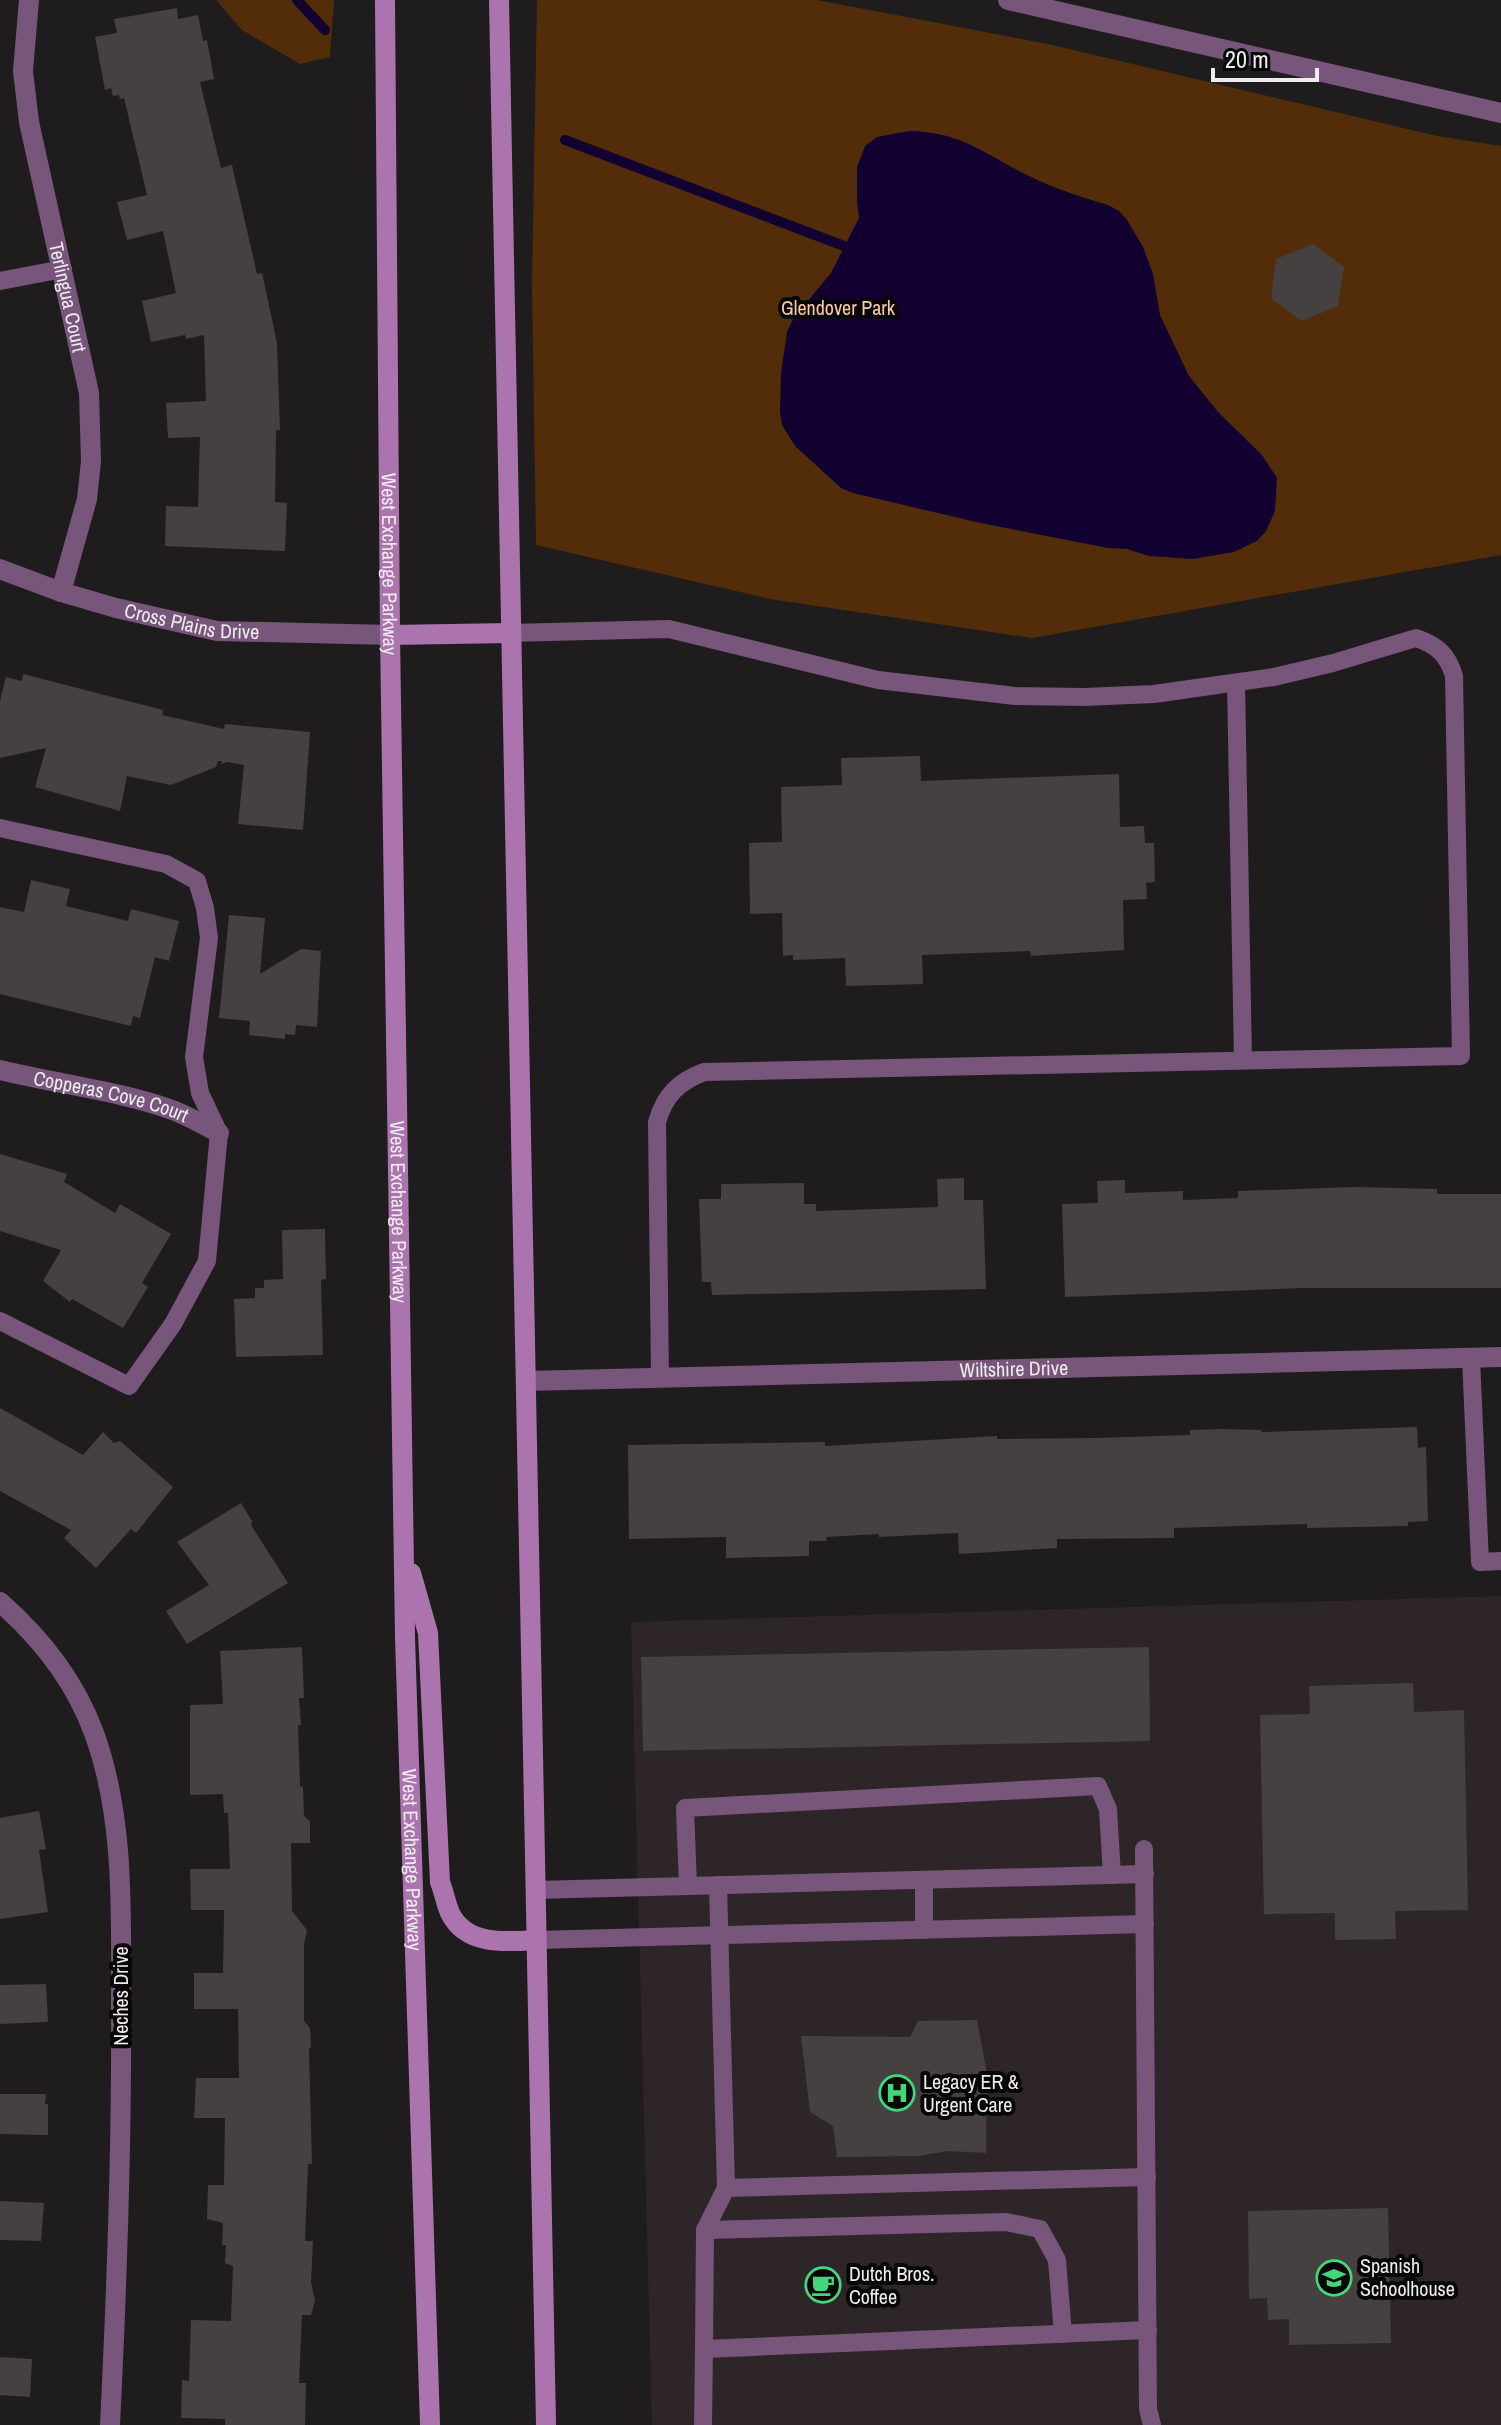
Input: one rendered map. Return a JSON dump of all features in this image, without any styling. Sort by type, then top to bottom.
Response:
[{"type":"main road","name":"West Exchange Parkway","points":[[385,0],[403,1546],[430,2425]]},
{"type":"main road","points":[[499,0],[546,2425]]},
{"type":"main road","points":[[390,635],[510,633]]},
{"type":"main road","points":[[403,1546],[428,1633],[440,1882],[451,1916],[476,1939],[536,1940]]},
{"type":"street","name":"Terlingua Court","points":[[29,0],[23,71],[29,122],[89,393],[91,461],[87,499],[61,592]]},
{"type":"street","points":[[1008,0],[1068,6],[1501,113]]},
{"type":"street","name":"Cross Plains Drive","points":[[0,569],[116,608],[217,631],[390,635]]},
{"type":"street","name":"Copperas Cove Court","points":[[0,1070],[55,1084],[134,1098],[176,1111],[219,1133]]},
{"type":"street","name":"Wiltshire Drive","points":[[526,1381],[1501,1357]]},
{"type":"street","name":"Neches Drive","points":[[0,1602],[50,1653],[76,1692],[94,1733],[109,1785],[118,1844],[121,2104],[110,2425]]},
{"type":"lane","points":[[0,281],[63,269]]},
{"type":"lane","points":[[510,633],[669,629],[878,680],[1015,696],[1154,694],[1236,683],[1333,663],[1416,638],[1441,651],[1450,662],[1454,676],[1461,1056],[722,1070],[687,1078],[662,1105],[657,1122],[660,1378]]},
{"type":"lane","points":[[1236,683],[1243,1060]]},
{"type":"lane","points":[[0,828],[166,864],[197,881],[209,938],[194,1057],[200,1093],[219,1133],[207,1261],[173,1324],[129,1386],[0,1321]]},
{"type":"lane","points":[[1471,1358],[1480,1562],[1501,1561]]},
{"type":"lane","points":[[688,1886],[685,1808],[1098,1786],[1108,1809],[1112,1875]]},
{"type":"lane","points":[[1144,1849],[1148,2409],[1152,2425]]},
{"type":"lane","points":[[536,1890],[1145,1874]]},
{"type":"lane","points":[[924,1880],[924,1930]]},
{"type":"lane","points":[[703,2425],[705,2230],[726,2188],[718,1885]]},
{"type":"lane","points":[[536,1940],[1145,1924]]},
{"type":"lane","points":[[726,2188],[1147,2177]]},
{"type":"lane","points":[[705,2230],[1006,2222],[1040,2229],[1057,2260],[1063,2334]]},
{"type":"lane","points":[[704,2349],[1148,2330]]},
{"type":"shaded area","points":[[909,131],[960,140],[1040,181],[1108,205],[1127,220],[1143,247],[1153,274],[1160,315],[1189,376],[1218,412],[1262,455],[1277,478],[1275,511],[1266,531],[1257,541],[1234,552],[1192,559],[1149,556],[1127,549],[976,522],[841,488],[795,446],[782,425],[780,412],[781,373],[787,332],[793,319],[831,273],[859,218],[857,167],[865,146],[877,137]]},
{"type":"shaded area","points":[[1501,1596],[1501,2425],[652,2425],[631,1622]]},
{"type":"green space","points":[[216,0],[334,0],[330,57],[300,64],[242,30]]},
{"type":"green space","name":"Glendover Park","points":[[537,0],[817,0],[1048,44],[1437,136],[1501,146],[1501,555],[1032,638],[770,599],[536,545],[532,285]]},
{"type":"building","points":[[177,8],[178,19],[198,15],[203,41],[207,40],[214,79],[200,82],[221,168],[232,165],[257,274],[262,273],[277,343],[280,430],[276,430],[275,502],[287,503],[285,551],[165,546],[166,506],[198,507],[200,437],[168,438],[166,403],[206,401],[204,335],[186,339],[185,335],[151,342],[142,301],[176,293],[163,231],[127,240],[117,202],[147,195],[124,98],[113,96],[111,88],[105,90],[95,37],[117,33],[114,19]]},
{"type":"building","points":[[1313,244],[1344,267],[1338,306],[1302,321],[1271,298],[1276,259]]},
{"type":"building","points":[[23,674],[163,710],[162,715],[224,729],[225,724],[310,732],[303,830],[238,824],[244,765],[221,764],[222,761],[218,761],[216,767],[171,785],[127,776],[120,811],[35,787],[46,748],[0,758],[0,701],[6,677],[22,681]]},
{"type":"building","points":[[920,756],[921,781],[1119,774],[1120,827],[1144,826],[1145,843],[1154,843],[1155,882],[1146,883],[1147,899],[1123,900],[1124,950],[1031,956],[1030,951],[922,955],[923,984],[846,986],[845,958],[793,960],[793,955],[783,956],[782,913],[750,914],[749,843],[782,842],[781,787],[842,785],[841,758]]},
{"type":"building","points":[[31,880],[70,889],[66,906],[128,921],[131,909],[179,921],[169,961],[155,957],[140,1018],[133,1016],[131,1026],[0,994],[0,907],[24,912]]},
{"type":"building","points":[[229,915],[265,918],[260,974],[301,949],[321,951],[317,1027],[296,1025],[295,1035],[285,1034],[285,1039],[249,1035],[250,1021],[219,1018]]},
{"type":"building","points":[[0,1154],[67,1174],[64,1182],[115,1213],[120,1204],[171,1234],[142,1283],[148,1287],[123,1328],[72,1299],[70,1302],[43,1281],[61,1250],[0,1231]]},
{"type":"building","points":[[964,1178],[964,1200],[983,1200],[986,1289],[712,1295],[711,1282],[702,1282],[699,1199],[721,1199],[721,1184],[804,1183],[804,1204],[816,1204],[816,1211],[938,1207],[937,1179]]},
{"type":"building","points":[[1125,1180],[1125,1193],[1183,1191],[1183,1200],[1238,1198],[1238,1191],[1354,1187],[1437,1189],[1437,1194],[1501,1194],[1501,1288],[1302,1288],[1065,1297],[1062,1204],[1098,1203],[1097,1181]]},
{"type":"building","points":[[325,1229],[326,1279],[321,1280],[323,1355],[236,1357],[234,1299],[255,1298],[255,1288],[264,1288],[264,1280],[283,1279],[282,1230]]},
{"type":"building","points":[[0,1408],[83,1455],[103,1432],[114,1443],[120,1441],[173,1487],[136,1533],[131,1529],[96,1568],[64,1538],[71,1530],[0,1491]]},
{"type":"building","points":[[1417,1427],[1418,1448],[1426,1447],[1428,1521],[1408,1522],[1408,1526],[1307,1528],[1307,1524],[1174,1528],[1174,1538],[1057,1539],[1057,1548],[959,1554],[958,1533],[879,1537],[879,1534],[809,1541],[809,1556],[726,1558],[726,1537],[629,1539],[628,1445],[825,1442],[825,1446],[997,1436],[997,1439],[1095,1438],[1190,1435],[1190,1430],[1261,1432]]},
{"type":"building","points":[[241,1503],[252,1521],[251,1525],[288,1583],[187,1644],[166,1611],[209,1585],[177,1542]]},
{"type":"building","points":[[302,1647],[304,1698],[299,1698],[301,1725],[298,1725],[300,1786],[303,1787],[304,1816],[310,1821],[310,1843],[291,1843],[292,1911],[307,1930],[304,1944],[304,2021],[310,2028],[311,2047],[312,2164],[308,2164],[305,2241],[313,2241],[311,2282],[315,2301],[311,2315],[302,2315],[299,2383],[306,2383],[305,2425],[225,2425],[225,2419],[181,2418],[182,2380],[189,2381],[191,2320],[231,2321],[233,2266],[225,2263],[223,2223],[207,2219],[208,2185],[224,2185],[225,2118],[194,2118],[196,2078],[239,2078],[238,2009],[194,2009],[194,1973],[223,1973],[224,1910],[191,1910],[190,1869],[230,1869],[228,1813],[224,1813],[223,1794],[190,1795],[190,1705],[223,1704],[220,1651]]},
{"type":"building","points":[[1149,1647],[1150,1741],[643,1751],[641,1657]]},
{"type":"building","points":[[1413,1683],[1414,1712],[1464,1710],[1468,1910],[1395,1911],[1396,1939],[1335,1940],[1335,1913],[1264,1914],[1260,1715],[1310,1714],[1309,1686]]},
{"type":"building","points":[[39,1811],[46,1849],[39,1850],[48,1912],[0,1919],[0,1818]]},
{"type":"building","points":[[46,1984],[48,2022],[0,2024],[0,1985]]},
{"type":"building","name":"Legacy ER & Urgent Care","points":[[977,2020],[987,2073],[986,2153],[948,2151],[918,2156],[837,2157],[833,2126],[810,2112],[801,2036],[910,2037],[918,2021]]},
{"type":"building","points":[[0,2094],[46,2094],[48,2135],[0,2134]]},
{"type":"building","points":[[0,2201],[44,2203],[41,2241],[0,2240]]},
{"type":"building","points":[[1388,2208],[1391,2343],[1289,2345],[1289,2319],[1268,2320],[1267,2298],[1249,2299],[1248,2211]]},
{"type":"building","points":[[0,2357],[32,2359],[30,2397],[0,2395]]},
{"type":"waterway","points":[[297,0],[325,30]]},
{"type":"waterway","points":[[565,140],[844,246]]},
{"type":"place","name":"Legacy ER & Urgent Care","points":[[897,2093]]},
{"type":"place","name":"Spanish Schoolhouse","points":[[1334,2278]]},
{"type":"place","name":"Dutch Bros. Coffee","points":[[823,2285]]}]
